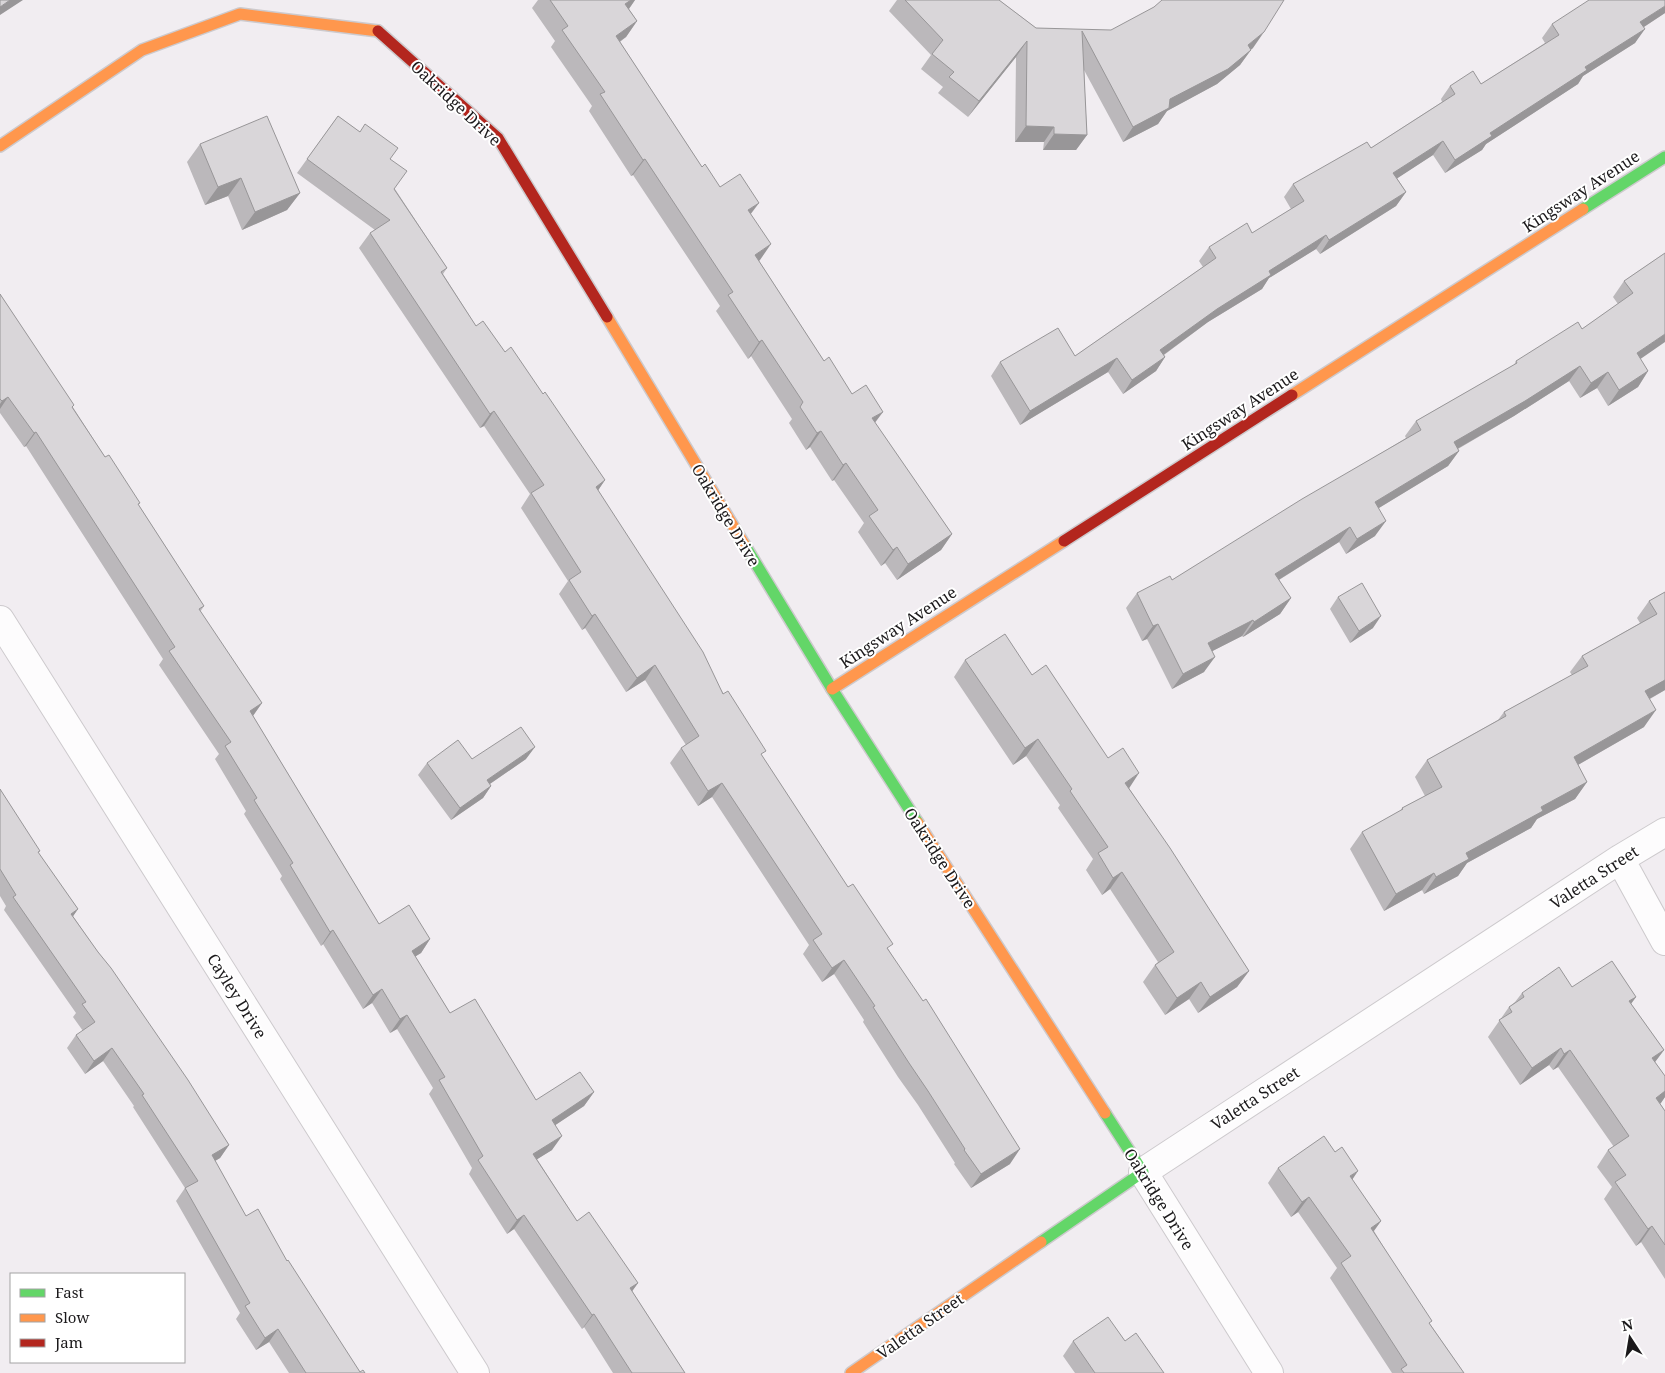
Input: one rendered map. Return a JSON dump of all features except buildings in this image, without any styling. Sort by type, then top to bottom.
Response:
[{"type":"street","name":"Oakridge Drive","points":[[0,146],[142,50],[240,14],[376,30],[498,138],[832,689],[1143,1172],[1269,1373]]},
{"type":"street","name":"Kingsway Avenue","points":[[832,689],[1665,157]]},
{"type":"street","name":"Cayley Drive","points":[[0,620],[475,1373]]},
{"type":"street","name":"Valetta Street","points":[[851,1373],[1143,1172],[1620,859],[1665,832]]},
{"type":"street","points":[[1620,859],[1665,941]]},
{"type":"traffic: fast","points":[[1583,209],[1665,157]]},
{"type":"traffic: fast","points":[[744,544],[832,689],[918,823]]},
{"type":"traffic: fast","points":[[1041,1242],[1143,1172],[1105,1113]]},
{"type":"traffic: slow","points":[[0,146],[142,50],[240,14],[378,31]]},
{"type":"traffic: slow","points":[[1292,395],[1583,209]]},
{"type":"traffic: slow","points":[[607,317],[744,544]]},
{"type":"traffic: slow","points":[[832,689],[1064,541]]},
{"type":"traffic: slow","points":[[918,823],[1105,1113]]},
{"type":"traffic: slow","points":[[851,1373],[1041,1242]]},
{"type":"traffic: jam","points":[[378,31],[498,138],[607,317]]},
{"type":"traffic: jam","points":[[1064,541],[1292,395]]}]
